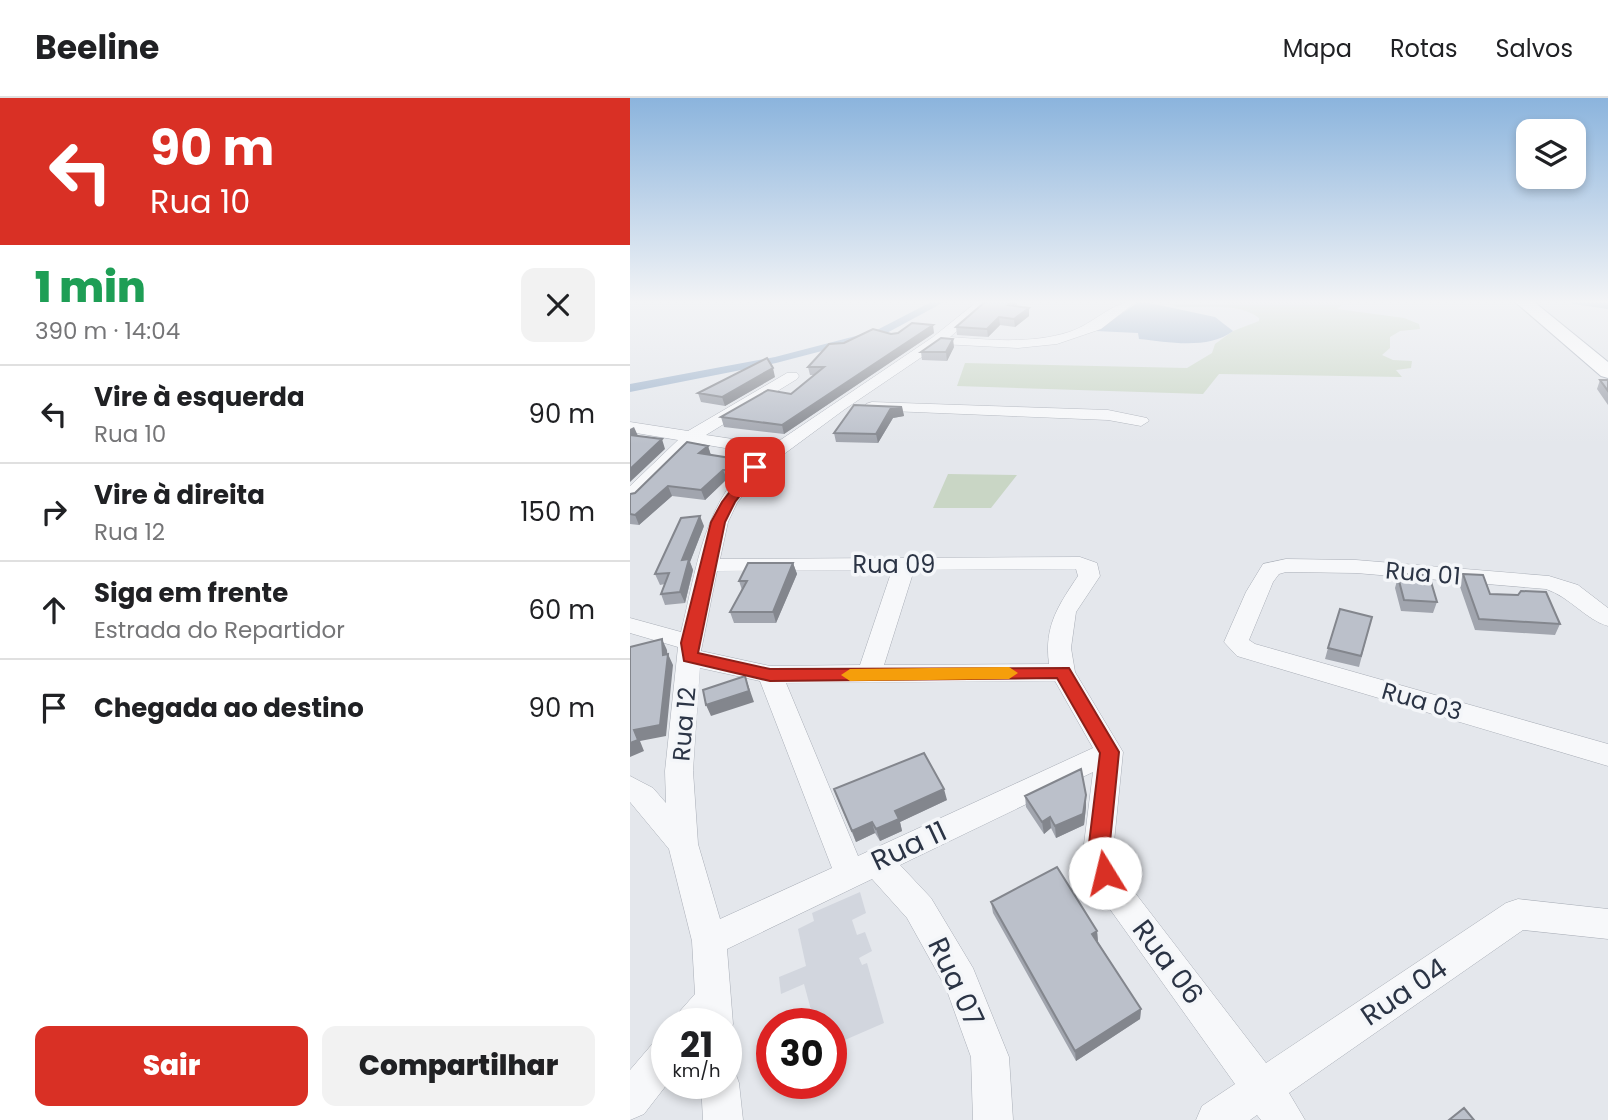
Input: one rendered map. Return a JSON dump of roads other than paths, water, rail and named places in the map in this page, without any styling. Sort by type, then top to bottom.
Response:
[{"type":"main road","points":[[1580,349],[1608,372]]},
{"type":"street","name":"Rua 12","points":[[683,844],[679,771],[690,650],[718,522],[728,502],[755,467],[838,406],[925,349]]},
{"type":"street","points":[[630,497],[692,436],[792,376]]},
{"type":"street","points":[[838,406],[1108,415],[1141,421]]},
{"type":"street","points":[[630,427],[775,451]]},
{"type":"street","name":"Rua 09","points":[[709,565],[1080,563],[1089,568],[1090,572],[1065,612],[1060,630],[1059,648],[1063,672]]},
{"type":"street","points":[[869,675],[905,564]]},
{"type":"street","name":"Rua 01","points":[[1237,644],[1269,570],[1282,564],[1549,583],[1570,590],[1608,620]]},
{"type":"street","points":[[630,625],[690,650],[770,675],[1063,672],[1110,752]]},
{"type":"street","name":"Rua 03","points":[[1237,644],[1246,650],[1608,755]]},
{"type":"street","name":"Rua 07","points":[[770,675],[864,868],[919,908],[961,980],[990,1057],[993,1120]]},
{"type":"street","name":"Rua 11","points":[[709,941],[1110,752]]},
{"type":"street","name":"Rua 06","points":[[1110,752],[1098,852],[1105,873],[1118,895],[1285,1120]]},
{"type":"street","points":[[630,788],[643,796],[683,844],[709,941],[707,1008]]},
{"type":"street","name":"Rua 04","points":[[1216,1120],[1518,914],[1608,925]]},
{"type":"street","points":[[630,1100],[651,1074]]},
{"type":"street","points":[[721,1099],[723,1120]]},
{"type":"waterway","points":[[630,388],[776,360],[819,349]]}]
